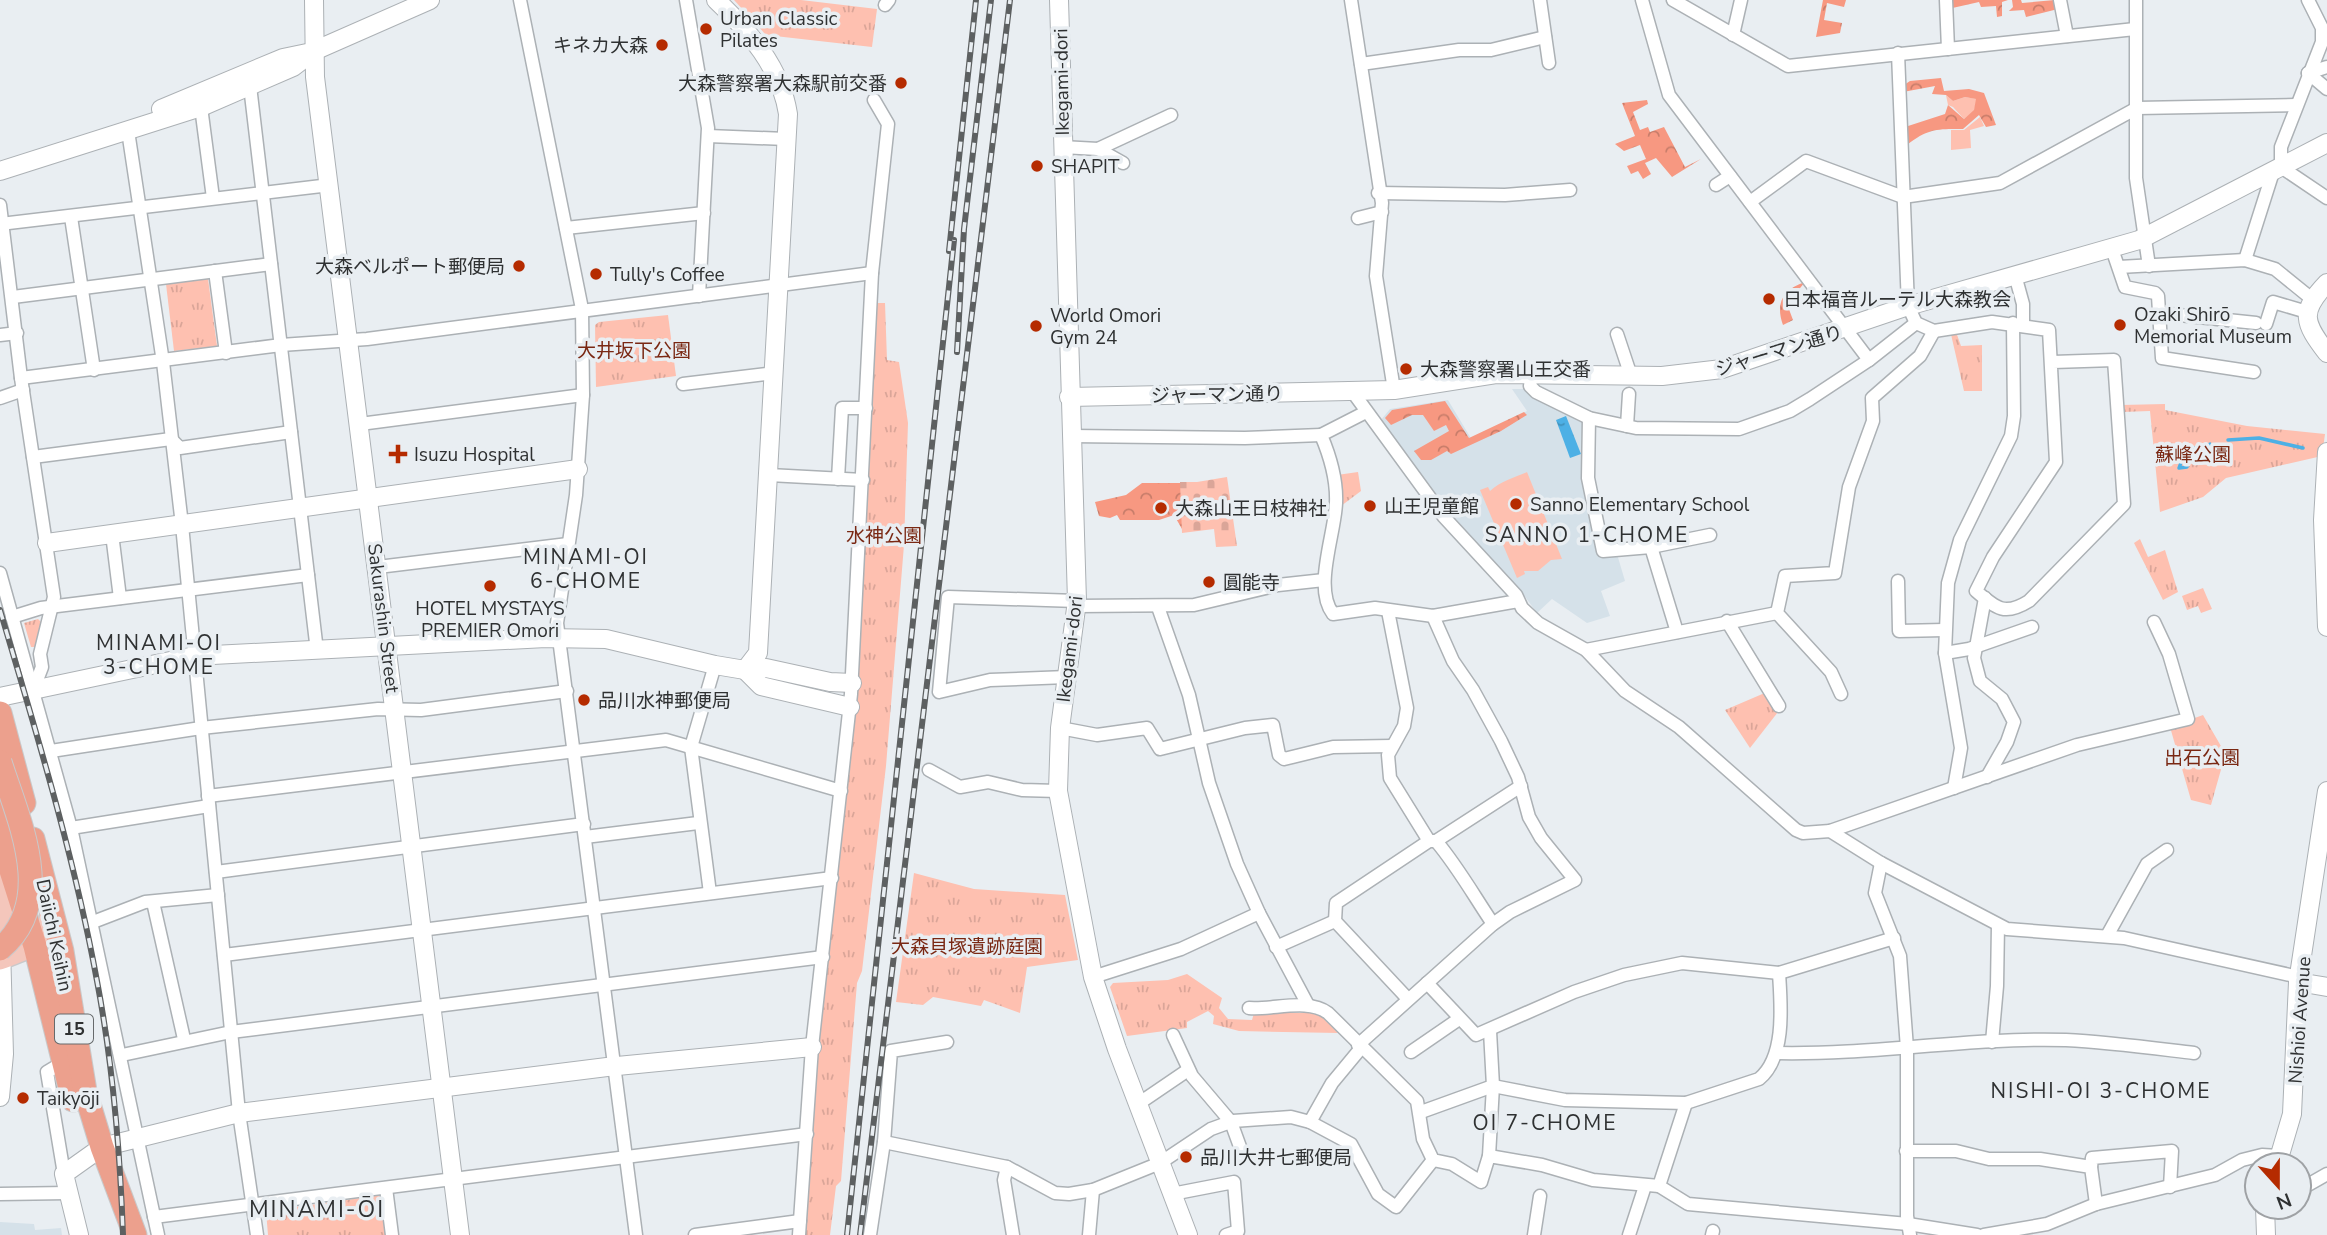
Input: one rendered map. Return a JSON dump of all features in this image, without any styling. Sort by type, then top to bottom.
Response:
[{"type":"highway","name":"Daiichi Keihin","points":[[0,713],[62,951],[96,1151],[121,1235]]},
{"type":"highway","points":[[0,762],[26,844],[31,874],[23,918],[0,950]]},
{"type":"highway","name":"15","points":[[0,806],[8,835],[3,844]]},
{"type":"highway","name":"Daiichi Keihin","points":[[3,844],[32,937],[62,1063],[96,1151],[135,1235]]},
{"type":"main road","points":[[0,950],[5,920],[2,895],[3,844]]},
{"type":"main road","points":[[0,950],[46,929],[51,910]]},
{"type":"street","name":"Sakurashin Street","points":[[314,0],[314,51],[460,1235]]},
{"type":"street","points":[[0,159],[174,105],[283,58],[314,51],[430,0]]},
{"type":"street","points":[[520,0],[582,309],[583,395],[578,469],[556,623],[636,1235]]},
{"type":"street","points":[[686,0],[708,136],[699,296]]},
{"type":"street","points":[[716,0],[744,27],[779,81],[788,114],[758,653],[745,670]]},
{"type":"street","name":"Ikegami-dori","points":[[1059,0],[1077,604],[1060,728],[1058,791],[1093,977],[1188,1235]]},
{"type":"street","points":[[1351,0],[1382,212],[1376,276],[1394,390]]},
{"type":"street","points":[[1540,0],[1549,63]]},
{"type":"street","points":[[1642,0],[1669,95],[1869,360]]},
{"type":"street","points":[[1673,0],[1788,66],[2135,29]]},
{"type":"street","points":[[1733,35],[1741,0]]},
{"type":"street","points":[[1946,0],[1948,49]]},
{"type":"street","points":[[2060,0],[2067,36]]},
{"type":"street","points":[[2136,0],[2136,178],[2149,265]]},
{"type":"street","points":[[2245,260],[2277,170],[2281,147],[2323,36],[2322,28],[2308,0]]},
{"type":"street","points":[[1361,64],[1459,50],[1491,50],[1545,37]]},
{"type":"street","points":[[0,171],[201,107],[293,67],[314,51]]},
{"type":"street","points":[[1898,53],[1908,306],[1916,323],[1934,331],[1984,323],[2018,324],[2049,330],[2053,362],[2056,462],[1993,557],[1976,591],[2004,610],[2013,611],[2029,601],[2124,504],[2114,360],[2053,362]]},
{"type":"street","points":[[2308,73],[2327,66]]},
{"type":"street","points":[[2308,73],[2327,89]]},
{"type":"street","points":[[250,86],[317,651]]},
{"type":"street","points":[[799,1235],[812,1047],[852,683],[872,273],[888,124],[874,100]]},
{"type":"street","points":[[1750,202],[1806,161],[1903,197],[2000,183],[2137,108],[2296,105]]},
{"type":"street","points":[[201,107],[213,198]]},
{"type":"street","points":[[1098,149],[1171,115]]},
{"type":"street","points":[[128,131],[163,362],[182,525],[239,1113],[257,1235]]},
{"type":"street","points":[[708,136],[786,139]]},
{"type":"street","name":"ジャーマン通り","points":[[1069,397],[1394,390],[1496,374],[1670,376],[1722,369],[1908,306],[2145,238],[2327,143]]},
{"type":"street","points":[[1062,146],[1098,149],[1123,163]]},
{"type":"street","points":[[2277,170],[2327,198]]},
{"type":"street","points":[[1716,185],[1730,176]]},
{"type":"street","points":[[1,224],[330,185]]},
{"type":"street","points":[[1378,193],[1505,195],[1570,190]]},
{"type":"street","points":[[0,205],[22,384],[47,543],[53,606],[40,654],[42,667],[34,688]]},
{"type":"street","points":[[1358,218],[1382,212]]},
{"type":"street","points":[[566,228],[704,213]]},
{"type":"street","points":[[71,217],[94,370]]},
{"type":"street","points":[[2112,249],[2125,287],[2155,293],[2160,313],[2162,358],[2255,372]]},
{"type":"street","points":[[2119,267],[2245,260],[2274,268],[2310,305],[2312,333],[2327,354]]},
{"type":"street","points":[[13,297],[271,264]]},
{"type":"street","points":[[215,271],[226,353]]},
{"type":"street","points":[[0,398],[22,384],[94,370],[872,273]]},
{"type":"street","points":[[1954,788],[1961,748],[1945,653],[1948,583],[1960,540],[2011,436],[2018,324],[2023,304],[2015,275]]},
{"type":"street","points":[[2310,305],[2327,283]]},
{"type":"street","points":[[2160,313],[2261,324],[2273,302],[2310,305]]},
{"type":"street","points":[[1532,373],[1530,386],[1536,392],[1589,418],[1627,426],[1738,429],[1790,411],[1869,360],[1916,323]]},
{"type":"street","points":[[1777,613],[1786,576],[1835,573],[1849,486],[1873,421],[1872,398],[1920,356],[1934,331]]},
{"type":"street","points":[[0,335],[16,333]]},
{"type":"street","points":[[1617,334],[1630,376]]},
{"type":"street","points":[[683,384],[775,373]]},
{"type":"street","points":[[1352,391],[1444,517],[1538,622],[1586,650],[1625,691],[1679,727],[1796,830],[1803,833],[1830,831],[2100,738],[2188,719],[2169,654],[2154,622]]},
{"type":"street","points":[[1627,426],[1629,394]]},
{"type":"street","points":[[360,424],[583,395]]},
{"type":"street","points":[[838,478],[842,408],[866,408]]},
{"type":"street","points":[[1071,436],[1245,438],[1321,435],[1366,412]]},
{"type":"street","points":[[1589,418],[1588,478],[1603,551],[1651,547],[1710,535]]},
{"type":"street","points":[[171,439],[180,448],[291,432]]},
{"type":"street","points":[[1321,435],[1329,453],[1337,502],[1324,580],[1329,608],[1333,614],[1375,608],[1433,617],[1518,601]]},
{"type":"street","points":[[33,457],[171,439]]},
{"type":"street","points":[[2327,453],[2323,520],[2327,627]]},
{"type":"street","points":[[47,543],[578,469]]},
{"type":"street","points":[[769,475],[863,480]]},
{"type":"street","points":[[112,534],[120,598]]},
{"type":"street","points":[[377,567],[568,544]]},
{"type":"street","points":[[1651,547],[1677,632]]},
{"type":"street","points":[[0,573],[71,828],[139,1136],[158,1235]]},
{"type":"street","points":[[12,617],[53,606],[308,575]]},
{"type":"street","points":[[1067,677],[990,680],[939,692],[948,597],[1158,607],[1194,605],[1278,585],[1324,580]]},
{"type":"street","points":[[1898,581],[1899,631],[1944,630]]},
{"type":"street","points":[[1984,598],[1973,648],[1980,681],[2002,699],[2014,722],[2007,743],[1987,777]]},
{"type":"street","points":[[1158,607],[1189,695],[1197,739],[1237,864],[1258,914],[1308,1005]]},
{"type":"street","points":[[1388,611],[1407,708],[1404,726],[1388,755],[1390,778],[1433,841],[1457,867],[1464,884],[1493,924]]},
{"type":"street","points":[[1586,650],[1777,613]]},
{"type":"street","points":[[1777,613],[1831,672],[1841,694]]},
{"type":"street","points":[[1310,1122],[1332,1083],[1360,1047],[1408,999],[1493,924],[1510,912],[1575,880],[1541,838],[1528,813],[1521,786],[1487,714],[1453,661],[1433,617]]},
{"type":"street","points":[[1727,621],[1779,706]]},
{"type":"street","points":[[1945,653],[1973,648],[2032,627]]},
{"type":"street","points":[[0,697],[194,656],[560,638],[606,639],[715,665],[745,670],[766,668],[830,682],[852,683]]},
{"type":"street","points":[[710,894],[698,823],[691,747],[715,665]]},
{"type":"street","points":[[745,670],[761,686],[850,707]]},
{"type":"street","points":[[51,751],[201,728],[378,709],[421,710],[567,691]]},
{"type":"street","points":[[1060,728],[1097,735],[1147,728],[1160,749],[1273,725],[1279,755],[1284,759],[1333,747],[1392,746]]},
{"type":"street","points":[[71,828],[209,801],[574,750],[666,740],[841,791]]},
{"type":"street","points":[[929,770],[960,787],[988,782],[1022,790],[1058,791]]},
{"type":"street","points":[[1408,999],[1335,921],[1336,903],[1521,786]]},
{"type":"street","name":"Nishioi Avenue","points":[[2281,1151],[2292,1114],[2298,980],[2322,859],[2327,791]]},
{"type":"street","points":[[216,872],[412,847],[698,823]]},
{"type":"street","points":[[1830,831],[1881,863],[2007,929],[2107,936],[2327,987]]},
{"type":"street","points":[[2107,936],[2147,864],[2167,850]]},
{"type":"street","points":[[1881,863],[1875,893],[1900,956],[1906,1048],[1909,1229]]},
{"type":"street","points":[[224,955],[832,878]]},
{"type":"street","points":[[93,922],[153,902],[218,895]]},
{"type":"street","points":[[153,902],[184,1040]]},
{"type":"street","points":[[1093,977],[1181,949],[1258,914]]},
{"type":"street","points":[[1276,947],[1335,921]]},
{"type":"street","points":[[1992,1042],[1997,986],[1998,925]]},
{"type":"street","points":[[1427,983],[1476,1035],[1574,992],[1624,975],[1663,966],[1711,965],[1779,973],[1894,938]]},
{"type":"street","points":[[0,950],[0,1097]]},
{"type":"street","points":[[121,1055],[231,1032],[824,957]]},
{"type":"street","points":[[1421,1112],[1493,1086],[1565,1100],[1686,1103],[1759,1079],[1769,1071],[1777,1053],[1779,973]]},
{"type":"street","points":[[1249,1008],[1308,1005],[1319,1006],[1328,1013],[1417,1101],[1421,1112],[1423,1139],[1433,1160]]},
{"type":"street","points":[[1411,1052],[1460,1019]]},
{"type":"street","points":[[1433,1160],[1452,1164],[1481,1182],[1489,1156],[1493,1086],[1490,1031]]},
{"type":"street","points":[[1172,1035],[1188,1070],[1231,1122],[1243,1155]]},
{"type":"street","points":[[1777,1053],[1837,1054],[1992,1042],[2065,1040],[2194,1053]]},
{"type":"street","points":[[870,1235],[884,1142],[891,1052],[947,1042]]},
{"type":"street","points":[[64,1174],[96,1151],[139,1136],[239,1113],[615,1066],[812,1047]]},
{"type":"street","points":[[62,1063],[47,1072],[64,1174],[79,1235]]},
{"type":"street","points":[[1138,1104],[1188,1070]]},
{"type":"street","points":[[1659,1186],[1686,1103]]},
{"type":"street","points":[[884,1142],[1007,1167],[1055,1193],[1093,1190],[1160,1163],[1211,1129],[1231,1122],[1291,1117],[1310,1122],[1351,1143],[1378,1194],[1395,1207],[1433,1160]]},
{"type":"street","points":[[154,1217],[807,1134]]},
{"type":"street","points":[[1906,1151],[1956,1151],[1989,1159],[2040,1159],[2091,1167]]},
{"type":"street","points":[[2096,1204],[2092,1158],[2172,1151],[2170,1187]]},
{"type":"street","points":[[1489,1156],[1542,1165],[1593,1180],[1659,1186],[1688,1204],[1977,1235]]},
{"type":"street","points":[[1983,1235],[2047,1224],[2096,1204],[2215,1175],[2243,1160]]},
{"type":"street","points":[[1007,1167],[1004,1180],[1013,1235]]},
{"type":"street","points":[[1172,1194],[1234,1182],[1238,1231],[1226,1235]]},
{"type":"street","points":[[1629,1235],[1635,1209],[1645,1186]]},
{"type":"street","points":[[386,1188],[391,1235]]},
{"type":"street","points":[[1089,1235],[1093,1190]]},
{"type":"street","points":[[0,1194],[68,1193]]},
{"type":"street","points":[[1534,1235],[1540,1196]]},
{"type":"street","points":[[695,1235],[800,1221]]},
{"type":"street","points":[[1909,1229],[1919,1235]]},
{"type":"shaded area","name":"Sanno Elementary School","points":[[1512,389],[1523,389],[1582,421],[1591,522],[1600,558],[1617,554],[1625,581],[1601,591],[1610,616],[1587,623],[1552,599],[1537,613],[1518,587],[1514,587],[1447,509],[1381,420],[1390,409],[1448,400],[1472,440],[1527,411]]},
{"type":"shaded area","points":[[0,1222],[34,1224],[35,1230],[61,1228],[62,1235],[0,1235]]},
{"type":"green space","points":[[734,0],[801,0],[877,9],[872,47],[766,35]]},
{"type":"green space","points":[[1823,0],[1846,0],[1844,7],[1827,3],[1824,20],[1842,23],[1840,33],[1816,37]]},
{"type":"green space","points":[[1948,0],[2008,0],[2002,2],[2002,16],[1997,17],[1996,6],[1981,7],[1979,2],[1948,9]]},
{"type":"green space","points":[[2012,0],[2021,0],[2022,3],[2055,0],[2058,9],[2026,17],[2024,10],[2009,11],[2013,7]]},
{"type":"green space","points":[[1941,78],[1944,91],[1969,89],[1984,93],[1996,125],[1986,127],[1979,115],[1963,129],[1934,131],[1921,135],[1907,145],[1905,127],[1945,114],[1948,105],[1964,119],[1974,110],[1976,99],[1965,97],[1953,101],[1946,95],[1932,94],[1935,86],[1903,92],[1904,85],[1910,81]]},
{"type":"green space","points":[[1946,95],[1953,101],[1965,97],[1977,99],[1974,111],[1964,119],[1948,105]]},
{"type":"green space","points":[[1647,100],[1648,104],[1633,112],[1640,130],[1648,127],[1650,132],[1664,127],[1685,167],[1701,159],[1672,177],[1656,158],[1645,163],[1651,174],[1643,179],[1638,171],[1631,174],[1627,166],[1646,159],[1640,145],[1624,151],[1615,144],[1635,136],[1622,103]]},
{"type":"green space","points":[[1980,117],[1984,126],[1970,130],[1971,148],[1951,150],[1951,130],[1964,130]]},
{"type":"green space","points":[[208,279],[217,346],[174,351],[166,284]]},
{"type":"green space","points":[[1805,282],[1787,304],[1793,320],[1783,325],[1780,310],[1783,298],[1791,289]]},
{"type":"green space","name":"水神公園","points":[[876,303],[885,303],[887,360],[899,362],[908,423],[904,545],[886,766],[862,971],[857,983],[841,1181],[836,1186],[830,1235],[803,1235]]},
{"type":"green space","name":"大井坂下公園","points":[[668,315],[676,376],[596,387],[595,325],[599,322]]},
{"type":"green space","points":[[1955,329],[1961,346],[1982,345],[1982,391],[1964,391],[1950,330]]},
{"type":"green space","points":[[1445,401],[1469,438],[1524,412],[1527,415],[1501,431],[1451,454],[1447,451],[1431,460],[1421,460],[1414,451],[1449,431],[1446,425],[1434,431],[1423,415],[1412,415],[1391,425],[1385,418],[1392,410]]},
{"type":"green space","name":"蘇峰公園","points":[[2165,404],[2165,410],[2247,426],[2325,434],[2322,456],[2226,478],[2203,497],[2160,512],[2150,411],[2122,412],[2121,405]]},
{"type":"green space","points":[[1358,472],[1361,491],[1341,506],[1337,475]]},
{"type":"green space","points":[[1527,472],[1562,559],[1551,560],[1538,571],[1524,571],[1525,574],[1517,578],[1480,490],[1488,487],[1490,491]]},
{"type":"green space","points":[[1227,477],[1237,546],[1216,547],[1214,529],[1182,533],[1180,482]]},
{"type":"green space","points":[[1142,483],[1183,483],[1182,529],[1174,515],[1159,520],[1120,520],[1117,515],[1110,518],[1099,516],[1095,502],[1126,495]]},
{"type":"green space","points":[[2140,539],[2148,557],[2165,550],[2178,592],[2163,600],[2134,543]]},
{"type":"green space","points":[[2203,588],[2212,609],[2201,613],[2198,606],[2187,610],[2182,596]]},
{"type":"green space","points":[[38,619],[43,624],[35,647],[31,647],[24,623]]},
{"type":"green space","points":[[1767,692],[1778,712],[1750,748],[1725,710]]},
{"type":"green space","name":"出石公園","points":[[2203,715],[2229,760],[2222,766],[2211,805],[2191,800],[2170,727]]},
{"type":"green space","name":"大森貝塚遺跡庭園","points":[[914,873],[974,889],[1065,895],[1078,960],[1027,967],[1020,1013],[984,1000],[981,1006],[933,997],[923,1005],[896,1002]]},
{"type":"green space","points":[[1187,974],[1222,998],[1219,1008],[1228,1019],[1252,1020],[1254,1013],[1318,1013],[1338,1033],[1239,1031],[1213,1024],[1214,1016],[1208,1011],[1187,1022],[1187,1028],[1127,1036],[1110,987],[1113,983],[1168,980]]},
{"type":"green space","points":[[382,1195],[387,1235],[268,1235],[266,1211]]},
{"type":"water","points":[[1566,416],[1581,454],[1570,458],[1556,420]]},
{"type":"waterway","points":[[2228,440],[2259,438],[2303,448]]},
{"type":"waterway","points":[[2187,467],[2179,468],[2185,452],[2198,447],[2200,452],[2210,444]]},
{"type":"railway","points":[[949,251],[976,0]]},
{"type":"railway","points":[[957,352],[964,229],[991,0]]},
{"type":"railway","points":[[860,1235],[1010,0]]},
{"type":"railway","points":[[847,1235],[954,240]]},
{"type":"railway","points":[[0,610],[66,840],[88,934],[115,1108],[123,1235]]},
{"type":"place","name":"Urban Classic Pilates","points":[[706,29]]},
{"type":"place","name":"キネカ大森","points":[[662,45]]},
{"type":"place","name":"大森警察署大森駅前交番","points":[[901,83]]},
{"type":"place","name":"SHAPIT","points":[[1037,166]]},
{"type":"place","name":"大森ベルポート郵便局","points":[[519,266]]},
{"type":"place","name":"Tully's Coffee","points":[[596,274]]},
{"type":"place","name":"日本福音ルーテル大森教会","points":[[1769,299]]},
{"type":"place","name":"Ozaki Shirō Memorial Museum","points":[[2120,325]]},
{"type":"place","name":"World Omori Gym 24","points":[[1036,326]]},
{"type":"place","name":"大森警察署山王交番","points":[[1406,369]]},
{"type":"place","name":"Isuzu Hospital","points":[[398,454]]},
{"type":"place","name":"Sanno Elementary School","points":[[1516,504]]},
{"type":"place","name":"山王児童館","points":[[1370,506]]},
{"type":"place","name":"大森山王日枝神社","points":[[1161,508]]},
{"type":"place","name":"圓能寺","points":[[1209,582]]},
{"type":"place","name":"HOTEL MYSTAYS PREMIER Omori","points":[[490,586]]},
{"type":"place","name":"品川水神郵便局","points":[[584,700]]},
{"type":"place","name":"Taikyōji","points":[[23,1098]]},
{"type":"place","name":"品川大井七郵便局","points":[[1186,1157]]},
{"type":"district","name":"SANNO 1-CHOME","points":[[1587,535]]},
{"type":"district","name":"MINAMI-OI 6-CHOME","points":[[586,569]]},
{"type":"district","name":"MINAMI-OI 3-CHOME","points":[[159,655]]},
{"type":"district","name":"NISHI-OI 3-CHOME","points":[[2101,1091]]},
{"type":"district","name":"OI 7-CHOME","points":[[1545,1123]]},
{"type":"district","name":"MINAMI-ŌI","points":[[317,1209]]}]
